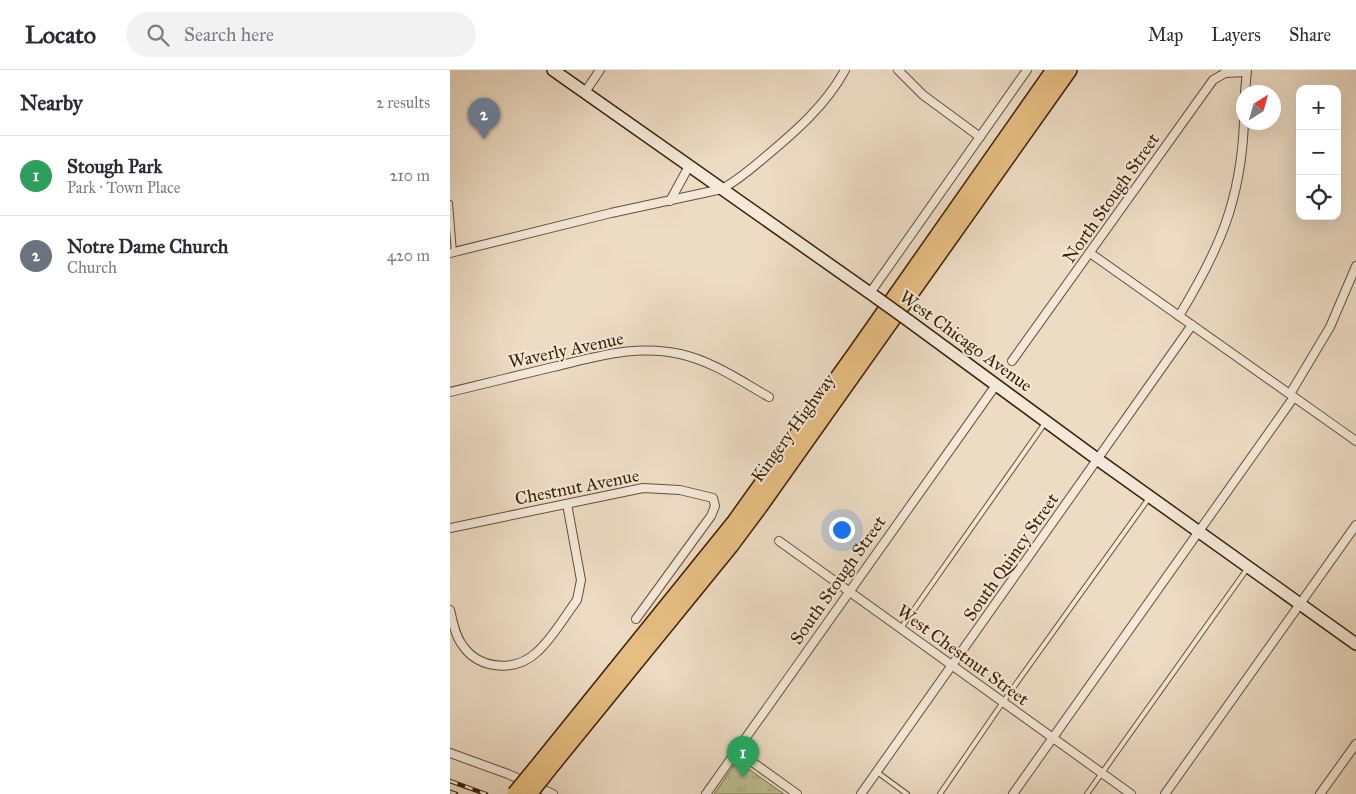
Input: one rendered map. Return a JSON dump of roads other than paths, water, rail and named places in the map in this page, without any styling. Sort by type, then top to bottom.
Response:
[{"type":"highway","name":"Kingery Highway","points":[[529,794],[547,763],[734,523],[1054,70]]},
{"type":"highway","name":"Kingery Highway","points":[[515,794],[547,763],[755,514],[1069,70]]},
{"type":"main road","name":"West Chicago Avenue","points":[[554,70],[874,295],[1097,459],[1356,644]]},
{"type":"street","points":[[584,92],[600,70]]},
{"type":"street","points":[[451,255],[602,215],[722,189],[736,182],[798,128],[828,95],[844,70]]},
{"type":"street","points":[[898,70],[923,95],[980,137]]},
{"type":"street","points":[[874,295],[1027,70]]},
{"type":"street","points":[[1245,85],[1246,71]]},
{"type":"street","name":"North Stough Street","points":[[1012,361],[1213,80],[1225,73],[1246,71]]},
{"type":"street","points":[[1179,316],[1213,256],[1226,224],[1238,178],[1243,130]]},
{"type":"street","points":[[670,201],[689,166]]},
{"type":"street","points":[[1090,253],[1356,441]]},
{"type":"street","points":[[1013,794],[1199,532],[1292,396],[1330,327],[1356,266]]},
{"type":"street","name":"South Quincy Street","points":[[861,794],[1192,325]]},
{"type":"street","name":"Waverly Avenue","points":[[450,392],[618,352],[651,350],[682,354],[696,359],[769,397]]},
{"type":"street","name":"South Stough Street","points":[[706,794],[996,384]]},
{"type":"street","name":"Chestnut Avenue","points":[[450,528],[643,488],[680,490],[713,498],[714,506],[711,516],[636,619]]},
{"type":"street","points":[[450,610],[456,634],[462,646],[472,656],[483,662],[498,666],[510,666],[524,661],[537,653],[577,600],[580,590],[581,580],[567,504]]},
{"type":"street","points":[[1165,794],[1356,525]]},
{"type":"street","name":"West Chestnut Street","points":[[778,541],[1131,794]]},
{"type":"street","points":[[1320,794],[1356,744]]},
{"type":"street","points":[[737,750],[797,794]]},
{"type":"street","points":[[450,753],[508,774],[553,794]]},
{"type":"lane","points":[[450,203],[451,255]]},
{"type":"lane","points":[[901,629],[1047,421]]},
{"type":"lane","points":[[940,794],[1003,702],[1150,497]]},
{"type":"lane","points":[[1087,794],[1248,567]]},
{"type":"lane","points":[[877,772],[907,794]]},
{"type":"railway","points":[[450,781],[486,794]]},
{"type":"railway","points":[[450,792],[456,794]]},
{"type":"place","name":"Notre Dame Church","points":[[484,139]]},
{"type":"place","name":"Stough Park","points":[[743,777]]}]
